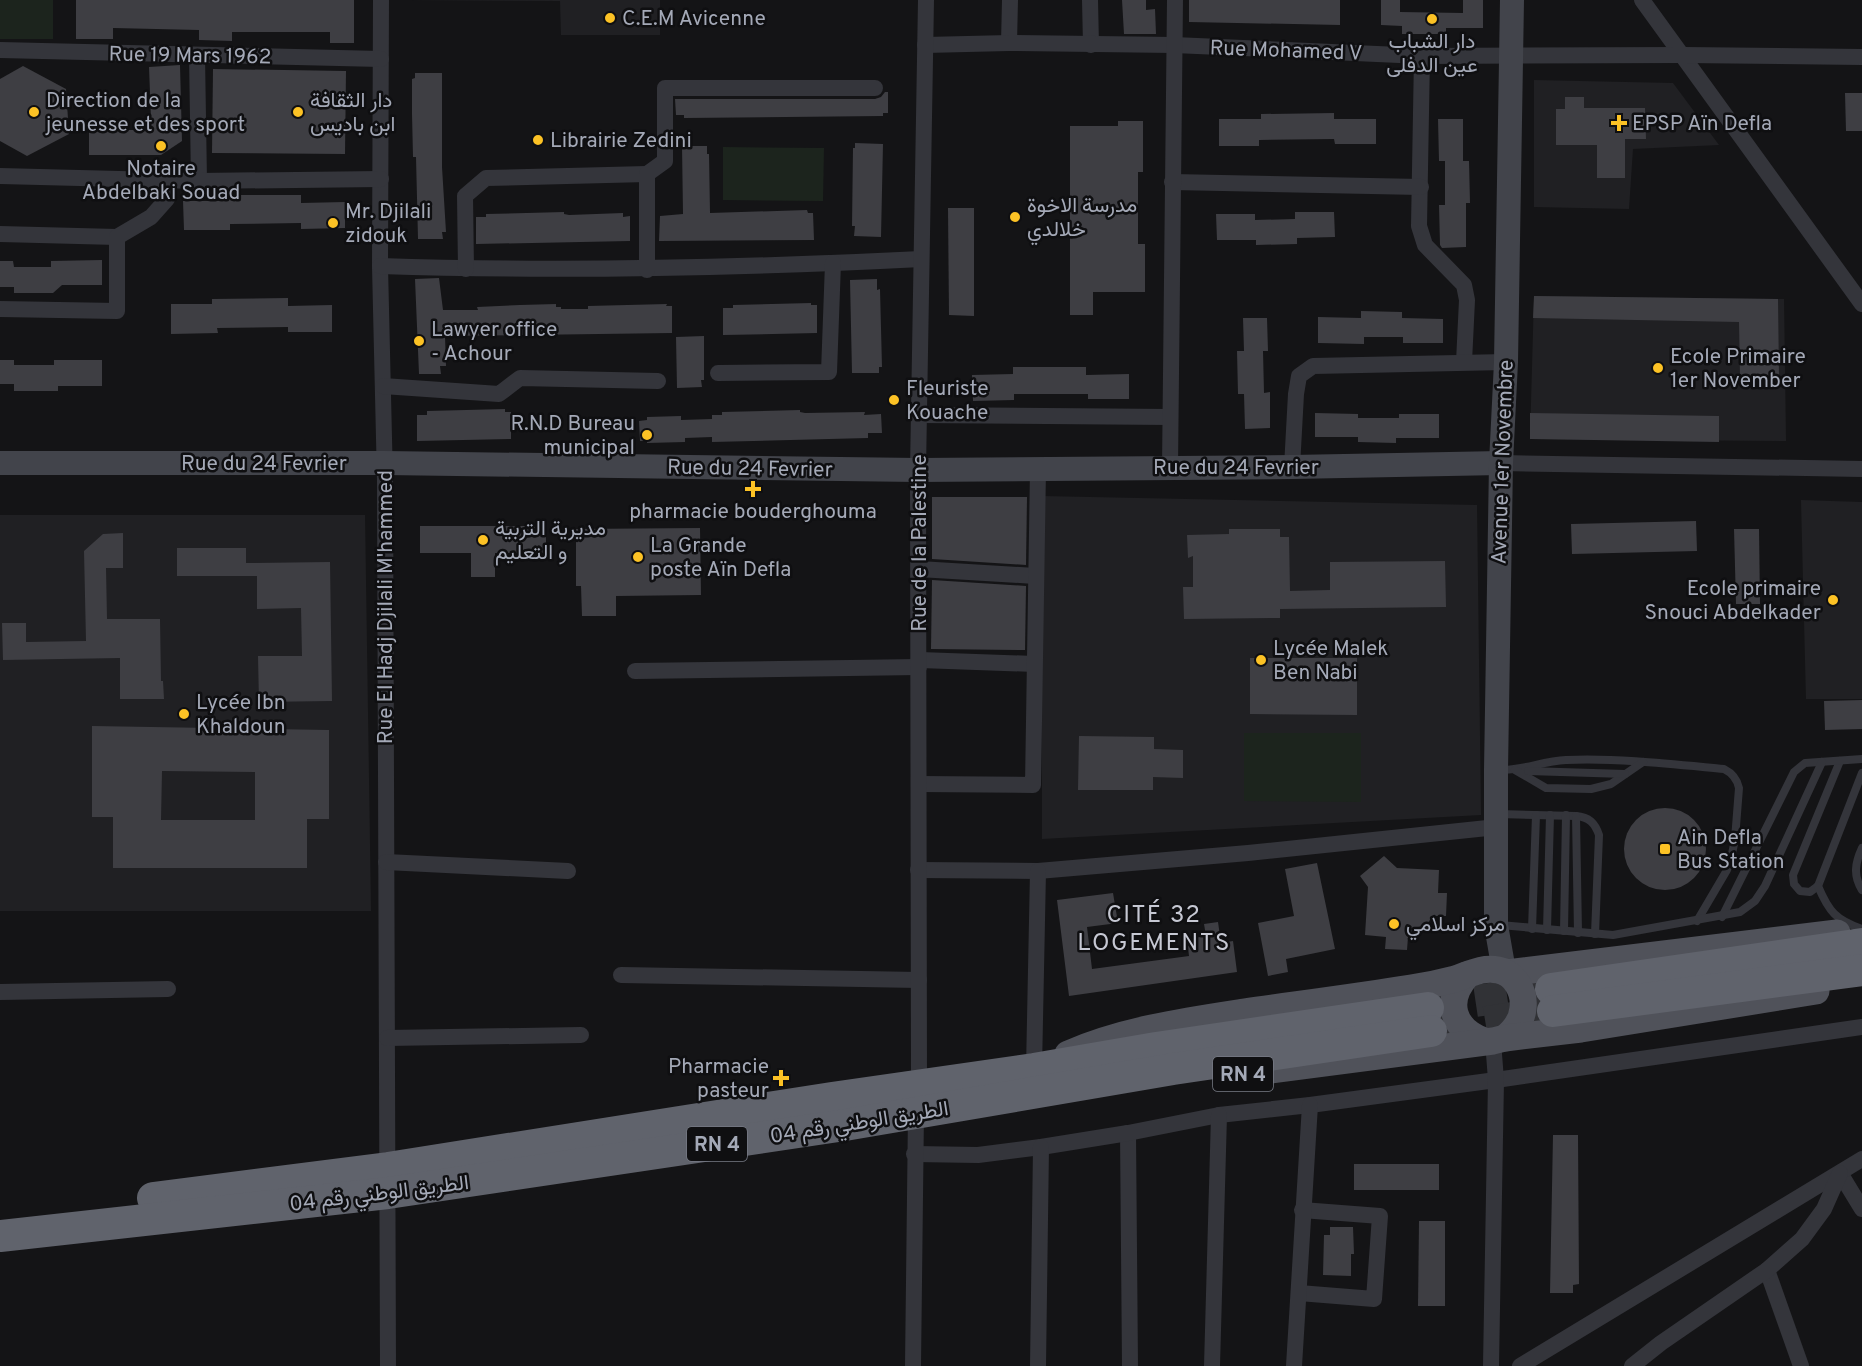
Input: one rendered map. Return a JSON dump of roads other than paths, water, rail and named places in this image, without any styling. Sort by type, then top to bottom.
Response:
[{"type":"highway","points":[[1862,944],[1552,1000],[1862,970]]},
{"type":"highway","name":"الطريق الوطني رقم 04","points":[[0,1236],[388,1191],[918,1099],[1034,1069],[1156,1048],[1429,1020],[1002,1099],[918,1099]]},
{"type":"highway","name":"الطريق الوطني رقم 04","points":[[0,1216],[388,1191]]},
{"type":"main road","points":[[1506,972],[1519,986],[1524,1005],[1519,1024],[1494,1040],[1472,1037],[1456,1019],[1453,1007],[1456,990],[1471,973],[1489,969],[1506,972],[1862,929]]},
{"type":"main road","name":"RN 4","points":[[1034,1069],[1096,1043],[1139,1031],[1208,1018],[1412,988],[1471,973]]},
{"type":"main road","name":"RN 4","points":[[1002,1099],[1089,1094],[1581,1029],[1862,983]]},
{"type":"street","name":"Rue El Hadj Djilali M'hammed","points":[[381,0],[380,266],[385,463],[388,1366]]},
{"type":"street","name":"Rue de la Palestine","points":[[914,1366],[914,1154],[918,1099],[919,980],[918,470],[926,0]]},
{"type":"street","points":[[1009,43],[1010,0]]},
{"type":"street","points":[[1090,0],[1091,45]]},
{"type":"street","points":[[1170,467],[1175,0]]},
{"type":"street","name":"Avenue 1er Novembre","points":[[1506,972],[1496,924],[1497,820],[1506,770],[1500,463],[1506,362],[1512,0]]},
{"type":"street","points":[[1642,0],[1862,304]]},
{"type":"street","name":"Rue Mohamed V","points":[[925,45],[1009,43],[1174,45],[1422,56],[1862,57]]},
{"type":"street","name":"Rue 19 Mars 1962","points":[[0,50],[381,59]]},
{"type":"street","points":[[197,56],[199,181]]},
{"type":"street","points":[[1422,56],[1419,226],[1425,245],[1464,285],[1467,300],[1464,362]]},
{"type":"street","points":[[466,269],[465,196],[486,178],[647,174],[665,161],[665,88],[875,88]]},
{"type":"street","points":[[647,174],[647,270]]},
{"type":"street","points":[[0,176],[199,181],[381,179]]},
{"type":"street","points":[[0,234],[117,237],[151,217],[167,199],[170,180]]},
{"type":"street","points":[[1172,182],[1421,187]]},
{"type":"street","points":[[0,309],[117,311],[117,237]]},
{"type":"street","points":[[380,266],[647,270],[921,259]]},
{"type":"street","points":[[718,372],[829,372],[833,263]]},
{"type":"street","points":[[1292,468],[1299,376],[1313,366],[1506,362]]},
{"type":"street","points":[[382,386],[499,394],[520,378],[658,381]]},
{"type":"street","points":[[919,415],[1170,417]]},
{"type":"street","name":"Rue du 24 Fevrier","points":[[0,463],[385,463],[918,470],[1292,468],[1500,463]]},
{"type":"street","points":[[1500,463],[1862,470]]},
{"type":"street","points":[[919,784],[1034,785],[1038,468]]},
{"type":"street","points":[[919,569],[1035,576]]},
{"type":"street","points":[[635,671],[919,664],[1034,664]]},
{"type":"street","points":[[918,870],[1038,870],[1248,853],[1497,820]]},
{"type":"street","points":[[386,862],[568,871]]},
{"type":"street","points":[[1034,1069],[1038,870]]},
{"type":"street","name":"Avenue 1er Novembre","points":[[1471,973],[1488,951],[1496,924]]},
{"type":"street","points":[[621,975],[919,980]]},
{"type":"street","points":[[0,992],[168,989]]},
{"type":"street","points":[[914,1154],[978,1155],[1041,1147],[1219,1115],[1310,1106],[1862,1027]]},
{"type":"street","points":[[387,1038],[581,1035]]},
{"type":"street","points":[[1491,1366],[1496,1080],[1494,1040]]},
{"type":"street","points":[[1294,1366],[1310,1106]]},
{"type":"street","points":[[1212,1366],[1219,1115]]},
{"type":"street","points":[[1128,1133],[1130,1366]]},
{"type":"street","points":[[1038,1366],[1041,1147]]},
{"type":"street","points":[[1520,1366],[1862,1159]]},
{"type":"street","points":[[1840,1173],[1862,1209]]},
{"type":"street","points":[[1632,1366],[1661,1343],[1767,1270],[1802,1239],[1828,1200],[1840,1173]]},
{"type":"street","points":[[1299,1293],[1374,1299],[1380,1216],[1302,1210]]},
{"type":"street","points":[[1767,1270],[1801,1366]]},
{"type":"lane","points":[[1722,917],[1794,772],[1805,763],[1862,759]]},
{"type":"lane","points":[[1506,770],[1563,760],[1643,761],[1724,769],[1734,776],[1739,788],[1731,859],[1697,921]]},
{"type":"lane","points":[[1506,770],[1550,788],[1597,788],[1611,784],[1643,761]]},
{"type":"lane","points":[[1840,761],[1793,875],[1794,884],[1800,891],[1810,892],[1818,886],[1862,773]]},
{"type":"lane","points":[[1496,924],[1578,933],[1622,934],[1732,915],[1747,908],[1761,893],[1822,762]]},
{"type":"lane","points":[[1506,770],[1625,774]]},
{"type":"lane","points":[[1497,820],[1536,815],[1566,815],[1584,816],[1593,823],[1599,835],[1595,934]]},
{"type":"lane","points":[[1532,929],[1536,815]]},
{"type":"lane","points":[[1547,930],[1550,815]]},
{"type":"lane","points":[[1564,931],[1566,815]]},
{"type":"lane","points":[[1576,816],[1578,933]]},
{"type":"lane","points":[[1861,889],[1859,867],[1862,848]]},
{"type":"lane","points":[[1818,886],[1824,901],[1832,912],[1843,922],[1862,929]]},
{"type":"tunnel","points":[[1428,1008],[1550,990]]},
{"type":"tunnel","points":[[1438,1030],[1549,1012]]},
{"type":"place","name":"C.E.M Avicenne","points":[[610,18]]},
{"type":"place","name":"دار الشباب عين الدفلى","points":[[1432,19]]},
{"type":"place","name":"Direction de la jeunesse et des sport","points":[[34,112]]},
{"type":"place","name":"دار الثقافة ابن باديس","points":[[298,112]]},
{"type":"place","name":"EPSP Aïn Defla","points":[[1619,123]]},
{"type":"place","name":"Librairie Zedini","points":[[538,140]]},
{"type":"place","name":"Notaire Abdelbaki Souad","points":[[161,146]]},
{"type":"place","name":"مدرسة الاخوة خلالدي","points":[[1015,217]]},
{"type":"place","name":"Mr. Djilali zidouk","points":[[333,223]]},
{"type":"place","name":"Lawyer office - Achour","points":[[419,341]]},
{"type":"place","name":"Ecole Primaire 1er November","points":[[1658,368]]},
{"type":"place","name":"Fleuriste Kouache","points":[[894,400]]},
{"type":"place","name":"R.N.D Bureau municipal","points":[[647,435]]},
{"type":"place","name":"pharmacie bouderghouma","points":[[753,489]]},
{"type":"place","name":"مديرية التربية و التعليم","points":[[483,540]]},
{"type":"place","name":"La Grande poste Aïn Defla","points":[[638,557]]},
{"type":"place","name":"Ecole primaire Snouci Abdelkader","points":[[1833,600]]},
{"type":"place","name":"Lycée Malek Ben Nabi","points":[[1261,660]]},
{"type":"place","name":"Lycée Ibn Khaldoun","points":[[184,714]]},
{"type":"place","name":"Ain Defla Bus Station","points":[[1665,849]]},
{"type":"place","name":"مركز اسلامي","points":[[1394,924]]},
{"type":"place","name":"Pharmacie pasteur","points":[[781,1078]]},
{"type":"district","name":"CITÉ 32 LOGEMENTS","points":[[1154,928]]}]
